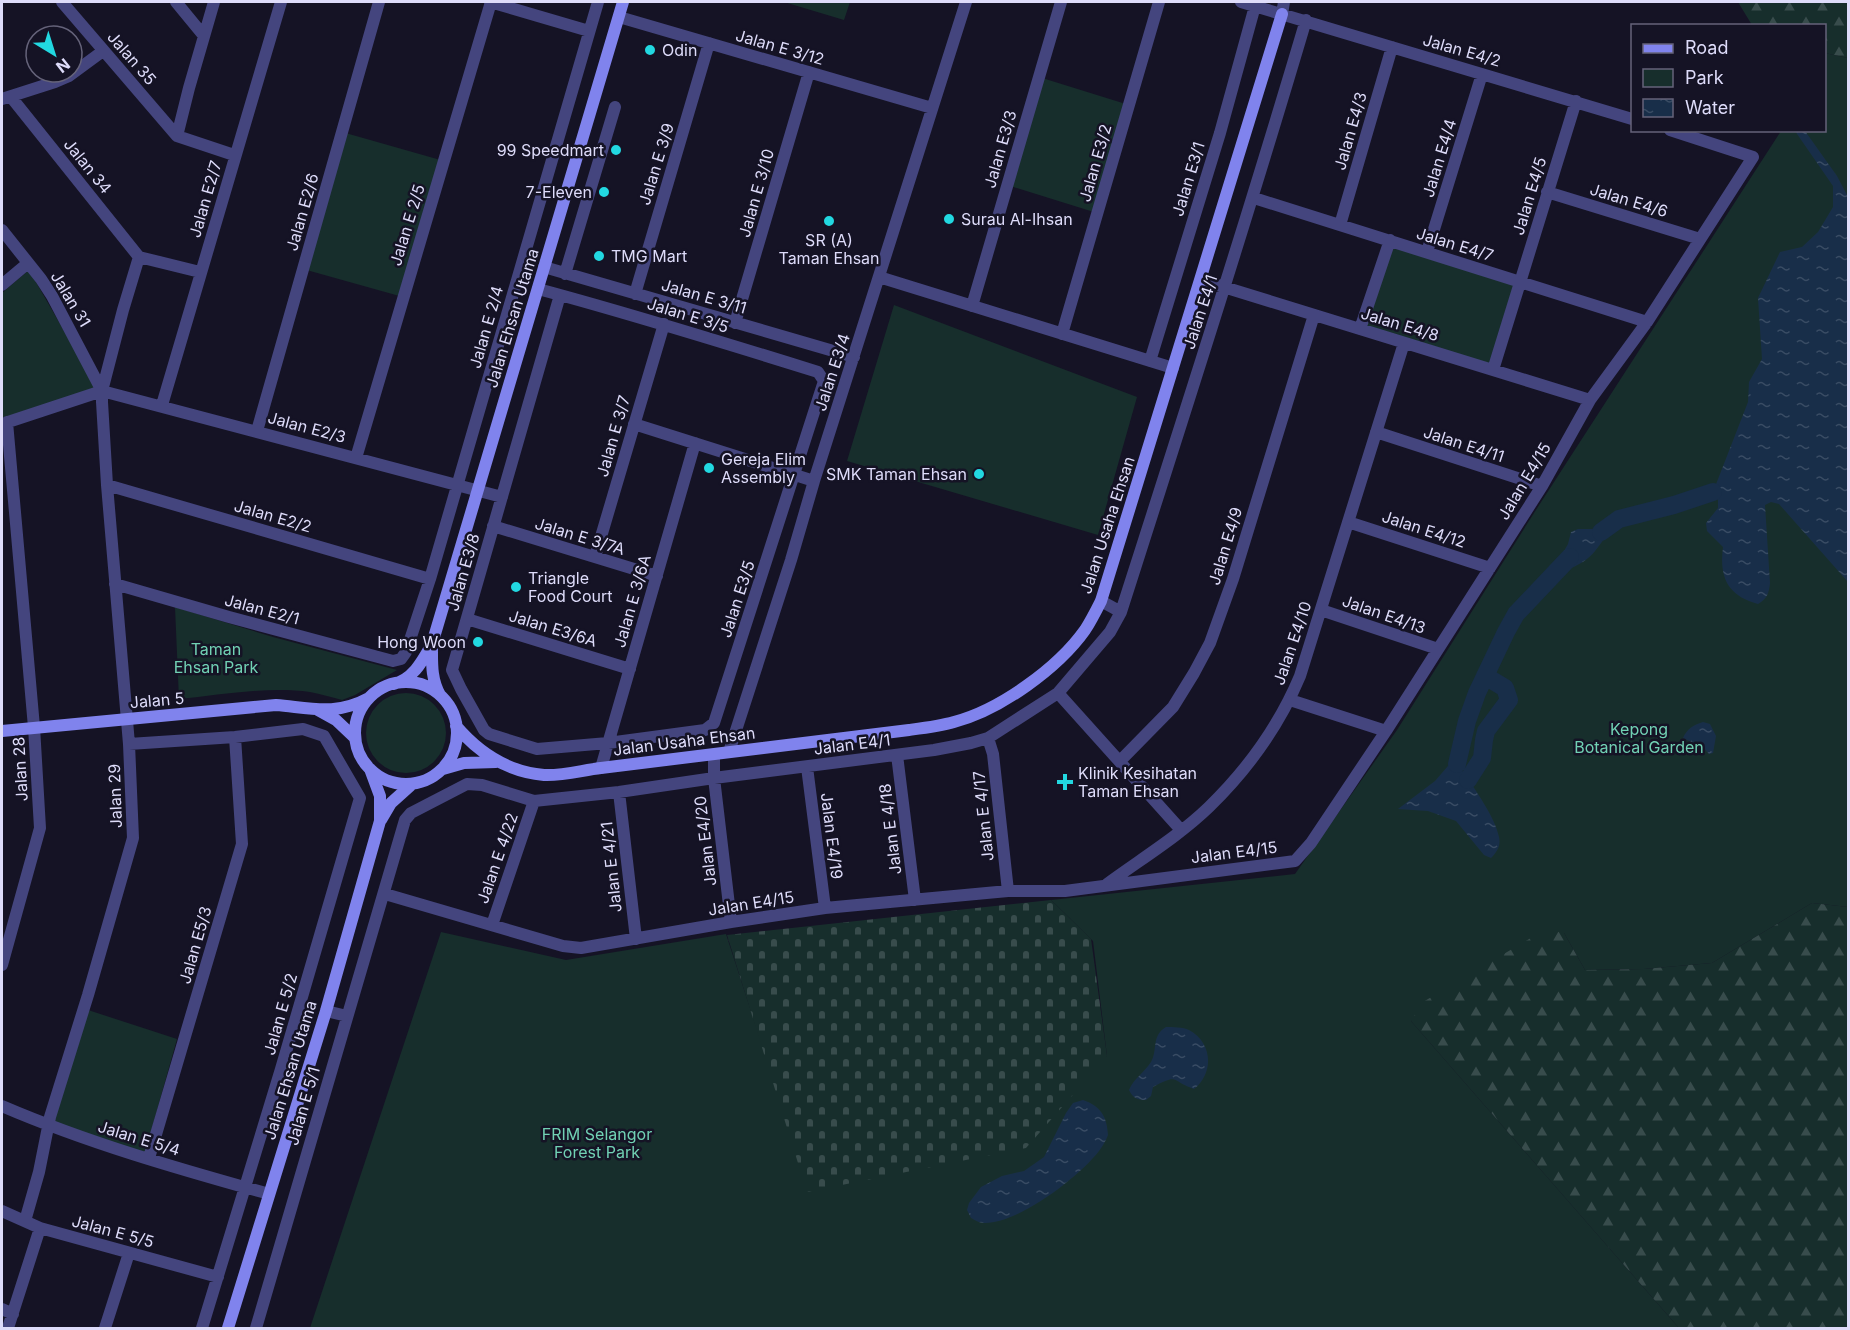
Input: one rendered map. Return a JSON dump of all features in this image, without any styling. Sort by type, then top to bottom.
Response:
[{"type":"street","name":"Jalan 35","points":[[62,2],[177,136]]},
{"type":"street","points":[[176,2],[204,36]]},
{"type":"street","points":[[214,2],[177,136],[234,155]]},
{"type":"street","name":"Jalan E2/7","points":[[162,405],[281,2]]},
{"type":"street","name":"Jalan E2/6","points":[[257,431],[379,2]]},
{"type":"street","points":[[490,2],[589,31]]},
{"type":"street","name":"Jalan E 2/5","points":[[356,458],[490,2]]},
{"type":"street","name":"Jalan E 2/4","points":[[401,659],[406,652],[430,579],[598,2]]},
{"type":"street","name":"Jalan Ehsan Utama","points":[[393,684],[402,682],[416,669],[432,644],[623,2]]},
{"type":"street","name":"Jalan E3/4","points":[[729,752],[966,2]]},
{"type":"street","name":"Jalan E3/3","points":[[972,306],[1060,2]]},
{"type":"street","name":"Jalan E3/2","points":[[1062,334],[1160,2]]},
{"type":"street","name":"Jalan E4/2","points":[[1241,2],[1254,6],[1283,8],[1306,20],[1631,119]]},
{"type":"street","name":"Jalan E3/1","points":[[1150,361],[1220,133],[1254,6]]},
{"type":"street","name":"Jalan Usaha Ehsan","points":[[443,769],[464,763],[496,762],[545,775],[556,775],[956,722],[1012,696],[1061,657],[1084,631],[1101,602],[1283,8]]},
{"type":"street","name":"Jalan E 3/12","points":[[619,17],[932,108]]},
{"type":"street","name":"Jalan E4/1","points":[[534,801],[619,792],[934,750],[988,738],[1059,693],[1110,632],[1121,612],[1254,198],[1306,20]]},
{"type":"street","name":"Jalan E 3/9","points":[[634,294],[709,43]]},
{"type":"street","name":"Jalan E4/3","points":[[1340,225],[1392,47]]},
{"type":"street","points":[[6,98],[69,76],[104,51]]},
{"type":"street","name":"Jalan E 3/10","points":[[735,323],[809,72]]},
{"type":"street","name":"Jalan E4/4","points":[[1427,252],[1482,74]]},
{"type":"street","name":"Jalan 34","points":[[6,98],[139,257]]},
{"type":"street","name":"Jalan E4/5","points":[[1492,370],[1576,101]]},
{"type":"street","points":[[565,274],[615,107]]},
{"type":"street","name":"Jalan E4/15","points":[[385,894],[572,948],[581,948],[825,908],[1008,891],[1065,891],[1295,861],[1311,843],[1386,731],[1542,486],[1590,400],[1647,321],[1753,156],[1676,132]]},
{"type":"street","name":"Jalan E4/6","points":[[1548,192],[1700,238]]},
{"type":"street","name":"Jalan E4/7","points":[[1254,198],[1647,321]]},
{"type":"street","name":"Jalan 31","points":[[2,230],[52,296],[102,391]]},
{"type":"street","points":[[1360,329],[1390,240]]},
{"type":"street","points":[[4,423],[102,391],[139,257],[201,272]]},
{"type":"street","points":[[2,285],[28,263]]},
{"type":"street","name":"Jalan E 3/11","points":[[544,267],[854,357]]},
{"type":"street","points":[[879,277],[1173,368]]},
{"type":"street","name":"Jalan E4/8","points":[[1201,280],[1590,400]]},
{"type":"street","name":"Jalan E 3/5","points":[[538,289],[664,324],[818,372],[824,381]]},
{"type":"street","name":"Jalan E3/8","points":[[560,294],[452,670],[460,689],[484,730],[495,736],[537,749],[608,743]]},
{"type":"street","name":"Jalan E4/9","points":[[1120,761],[1173,707],[1210,643],[1233,579],[1314,315]]},
{"type":"street","name":"Jalan E 3/7","points":[[595,557],[664,324]]},
{"type":"street","name":"Jalan E4/10","points":[[1104,886],[1208,808],[1243,771],[1276,726],[1300,676],[1404,343]]},
{"type":"street","name":"Jalan E3/5","points":[[608,743],[705,730],[714,723],[824,381]]},
{"type":"street","name":"Jalan E2/3","points":[[102,391],[162,405],[502,497]]},
{"type":"street","name":"Jalan 29","points":[[25,1221],[39,1172],[48,1126],[133,838],[129,744],[107,485],[102,391]]},
{"type":"street","name":"Jalan 28","points":[[2,965],[40,828],[34,727],[4,423]]},
{"type":"street","points":[[634,424],[814,481]]},
{"type":"street","name":"Jalan E4/11","points":[[1376,432],[1542,486]]},
{"type":"street","name":"Jalan E 3/6A","points":[[601,768],[695,443]]},
{"type":"street","name":"Jalan E2/2","points":[[107,485],[430,579]]},
{"type":"street","name":"Jalan E4/12","points":[[1348,522],[1490,568]]},
{"type":"street","name":"Jalan E 3/7A","points":[[493,526],[657,576]]},
{"type":"street","name":"Jalan E2/1","points":[[115,584],[393,661],[401,659]]},
{"type":"street","points":[[1101,602],[1121,612]]},
{"type":"street","name":"Jalan E4/13","points":[[1321,610],[1438,649]]},
{"type":"street","name":"Jalan E3/6A","points":[[467,619],[630,669]]},
{"type":"street","name":"Jalan Ehsan Utama","points":[[432,644],[432,672],[435,686],[441,696]]},
{"type":"street","points":[[406,682],[431,689],[441,696],[451,710],[456,726],[453,752],[443,769],[411,785],[393,783],[370,769],[358,749],[355,738],[357,718],[369,698],[377,691],[393,684],[406,682]]},
{"type":"street","points":[[1059,693],[1181,830]]},
{"type":"street","name":"Jalan 5","points":[[2,731],[276,705],[316,709],[351,707],[369,698]]},
{"type":"street","points":[[1290,700],[1386,731]]},
{"type":"street","name":"Jalan 5","points":[[316,709],[336,720],[355,738]]},
{"type":"street","name":"Jalan Usaha Ehsan","points":[[456,726],[470,742],[496,762]]},
{"type":"street","name":"Jalan E 5/2","points":[[202,1329],[360,798],[324,736],[303,729],[235,737]]},
{"type":"street","points":[[129,744],[235,737]]},
{"type":"street","name":"Jalan E5/3","points":[[149,1158],[242,844],[235,737]]},
{"type":"street","name":"Jalan E 4/17","points":[[988,738],[993,754],[1008,891]]},
{"type":"street","name":"Jalan E4/20","points":[[714,755],[714,778],[731,922]]},
{"type":"street","name":"Jalan E 4/18","points":[[897,755],[915,900]]},
{"type":"street","name":"Jalan E4/19","points":[[807,767],[825,908]]},
{"type":"street","name":"Jalan Ehsan Utama","points":[[370,769],[380,796],[380,821]]},
{"type":"street","name":"Jalan E 5/1","points":[[256,1329],[405,820],[419,807],[467,784],[482,785],[534,801]]},
{"type":"street","name":"Jalan Ehsan Utama","points":[[228,1329],[326,1011],[380,821],[391,803],[411,785]]},
{"type":"street","name":"Jalan E 4/21","points":[[619,792],[636,939]]},
{"type":"street","name":"Jalan E 4/22","points":[[492,925],[534,801]]},
{"type":"street","points":[[326,1011],[347,1016]]},
{"type":"street","name":"Jalan E 5/4","points":[[2,1106],[48,1126],[269,1194]]},
{"type":"street","name":"Jalan E 5/5","points":[[2,1211],[40,1228],[218,1277]]},
{"type":"street","points":[[8,1329],[7,1311],[40,1228]]},
{"type":"street","points":[[105,1329],[129,1252]]},
{"type":"green space","points":[[784,2],[850,2],[844,20]]},
{"type":"green space","points":[[1738,2],[1848,2],[1848,58],[1826,53],[1826,24],[1751,24]]},
{"type":"green space","points":[[1826,53],[1848,58],[1848,907],[1812,903],[1712,963],[1644,969],[1585,970],[1564,933],[1411,1021],[1679,1328],[310,1328],[441,932],[566,960],[726,934],[809,1190],[1107,1056],[1093,941],[1051,900],[1295,874],[1397,730],[1780,132],[1826,132]]},
{"type":"green space","points":[[1039,77],[1129,105],[1097,213],[1007,185]]},
{"type":"green space","points":[[342,132],[444,161],[403,297],[303,269]]},
{"type":"green space","points":[[1390,240],[1520,281],[1493,370],[1360,329]]},
{"type":"green space","points":[[29,270],[98,390],[2,418],[2,293]]},
{"type":"green space","points":[[894,305],[1137,397],[1098,535],[847,461]]},
{"type":"green space","name":"Taman Ehsan Park","points":[[175,607],[273,637],[397,670],[355,695],[342,700],[294,690],[245,692],[179,699]]},
{"type":"green space","points":[[398,693],[414,693],[435,704],[446,725],[446,741],[435,762],[414,773],[398,773],[384,767],[372,755],[366,741],[366,725],[372,711],[384,699]]},
{"type":"green space","points":[[1051,900],[1091,939],[1107,1056],[1026,1148],[807,1192],[727,935]]},
{"type":"green space","points":[[1812,903],[1848,907],[1848,1328],[1679,1328],[1411,1021],[1423,1002],[1546,929],[1564,933],[1585,970],[1644,969],[1712,963]]},
{"type":"green space","points":[[88,1010],[177,1039],[145,1153],[53,1124]]},
{"type":"water","points":[[1796,132],[1806,132],[1837,176],[1848,197],[1848,582],[1779,504],[1771,502],[1765,505],[1770,587],[1765,598],[1758,604],[1739,596],[1728,584],[1724,577],[1723,547],[1707,531],[1706,523],[1718,508],[1718,500],[1713,492],[1748,402],[1749,382],[1762,359],[1758,298],[1780,252],[1802,247],[1818,232],[1833,207],[1833,186]]},
{"type":"water","points":[[1619,519],[1587,559],[1554,574],[1571,532],[1578,529],[1592,529]]},
{"type":"water","points":[[1703,722],[1710,724],[1716,736],[1713,753],[1709,754],[1704,748],[1683,738],[1686,732],[1696,724]]},
{"type":"water","points":[[1454,759],[1480,797],[1496,828],[1499,843],[1497,851],[1491,858],[1484,855],[1456,821],[1428,811],[1398,809],[1435,781]]},
{"type":"water","points":[[1166,1027],[1189,1030],[1203,1042],[1208,1058],[1205,1075],[1194,1089],[1172,1079],[1153,1087],[1151,1096],[1146,1100],[1138,1099],[1129,1090],[1151,1062],[1158,1035]]},
{"type":"water","points":[[1083,1100],[1094,1105],[1102,1113],[1108,1135],[1090,1162],[1047,1197],[1014,1216],[984,1223],[971,1218],[967,1210],[969,1203],[981,1187],[1002,1176],[1024,1171],[1044,1157],[1066,1113],[1073,1103]]},
{"type":"waterway","points":[[1601,532],[1619,519],[1713,492]]},
{"type":"waterway","points":[[1457,764],[1467,721],[1477,693],[1506,632],[1516,614],[1570,557]]},
{"type":"waterway","points":[[1468,780],[1482,758],[1486,731],[1509,700],[1505,688],[1485,676]]},
{"type":"place","name":"Odin","points":[[650,50]]},
{"type":"place","name":"99 Speedmart","points":[[616,150]]},
{"type":"place","name":"7-Eleven","points":[[604,192]]},
{"type":"place","name":"Surau Al-Ihsan","points":[[949,219]]},
{"type":"place","name":"SR (A) Taman Ehsan","points":[[829,221]]},
{"type":"place","name":"TMG Mart","points":[[599,256]]},
{"type":"place","name":"Gereja Elim Assembly","points":[[709,468]]},
{"type":"place","name":"SMK Taman Ehsan","points":[[979,474]]},
{"type":"place","name":"Triangle Food Court","points":[[516,587]]},
{"type":"place","name":"Hong Woon","points":[[478,642]]},
{"type":"place","name":"Klinik Kesihatan Taman Ehsan","points":[[1065,782]]},
{"type":"park label","name":"Kepong Botanical Garden","points":[[1639,738]]},
{"type":"park label","name":"FRIM Selangor Forest Park","points":[[597,1143]]}]
